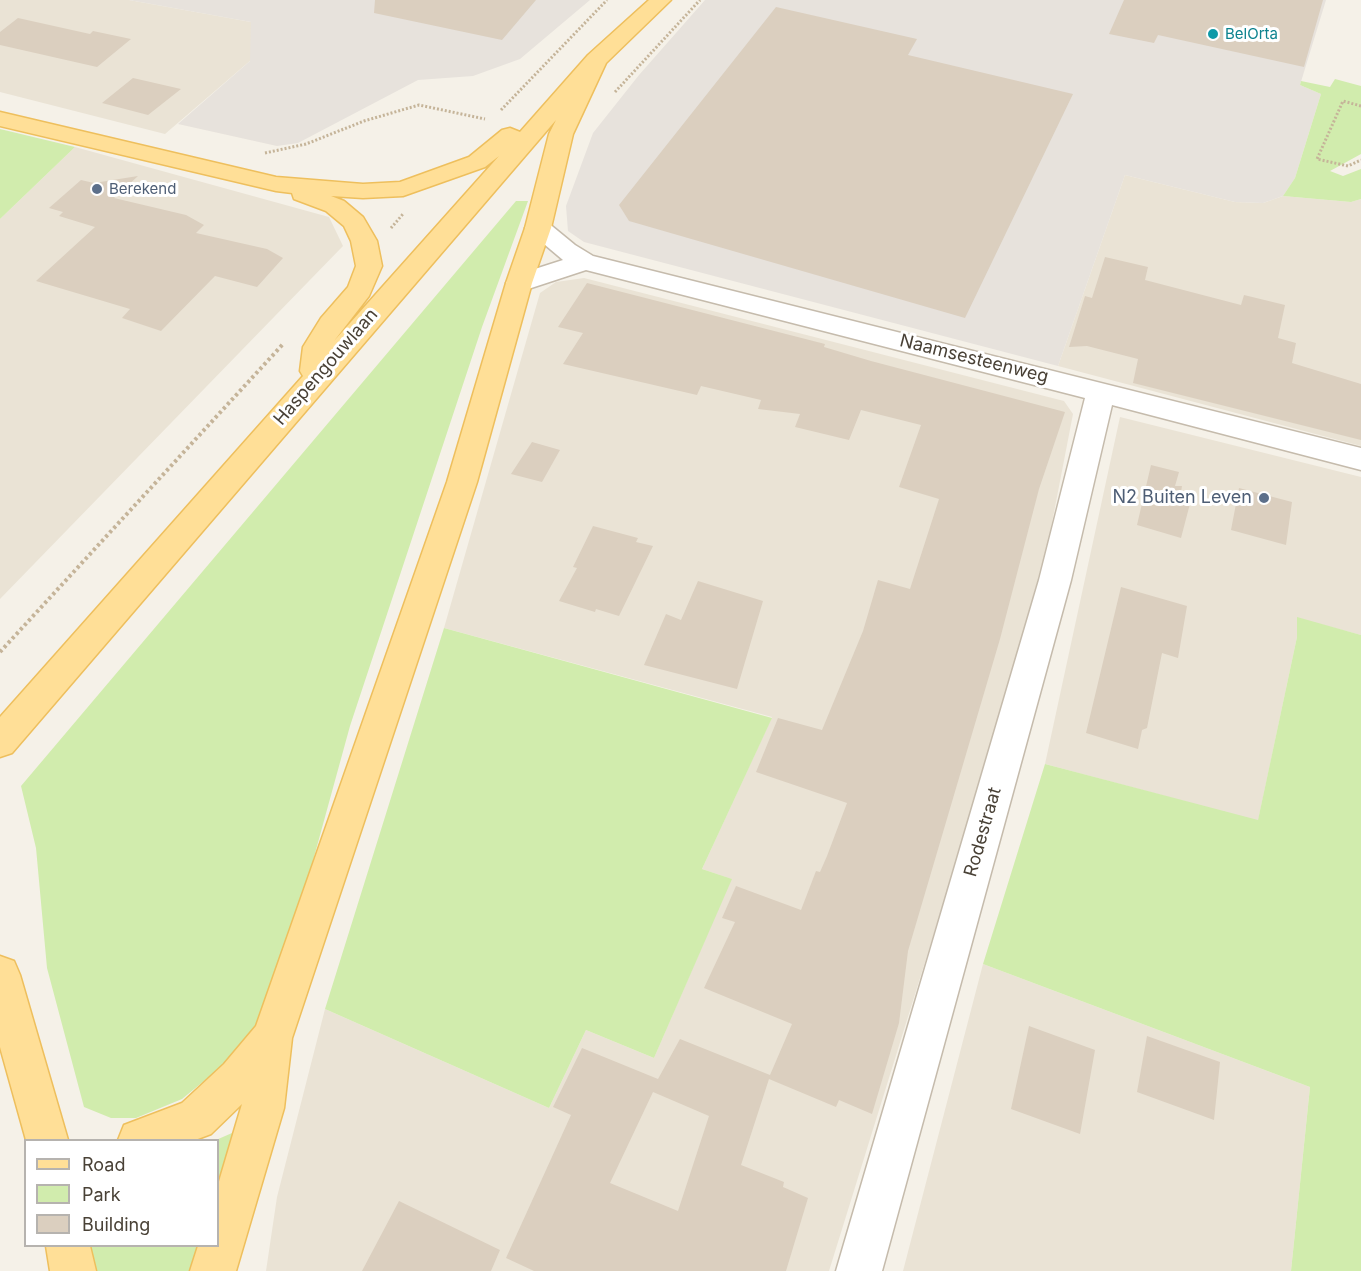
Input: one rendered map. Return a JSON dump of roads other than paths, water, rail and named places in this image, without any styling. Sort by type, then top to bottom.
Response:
[{"type":"main road","name":"Haspengouwlaan","points":[[0,742],[312,382],[596,60],[661,0]]},
{"type":"main road","points":[[276,184],[363,191],[403,189],[477,162],[520,127],[553,90],[596,60]]},
{"type":"main road","points":[[213,1271],[263,1108],[272,1038],[462,482],[519,283],[538,228],[561,134],[596,60]]},
{"type":"main road","points":[[0,119],[276,184],[335,206],[354,222],[366,250],[369,266],[360,290],[331,324],[317,347],[312,382]]},
{"type":"main road","points":[[0,975],[50,1139]]},
{"type":"main road","points":[[142,1139],[196,1119],[239,1079],[272,1038]]},
{"type":"main road","points":[[0,1053],[50,1139]]},
{"type":"main road","points":[[68,1247],[73,1271]]},
{"type":"street","name":"Naamsesteenweg","points":[[538,228],[585,262],[1361,459]]},
{"type":"street","points":[[519,283],[585,262]]},
{"type":"street","name":"Rodestraat","points":[[859,1271],[1052,592],[1101,392]]},
{"type":"place","name":"BelOrta","points":[[1213,34]]},
{"type":"place","name":"Berekend","points":[[97,189]]},
{"type":"place","name":"N2 Buiten Leven","points":[[1264,498]]}]
